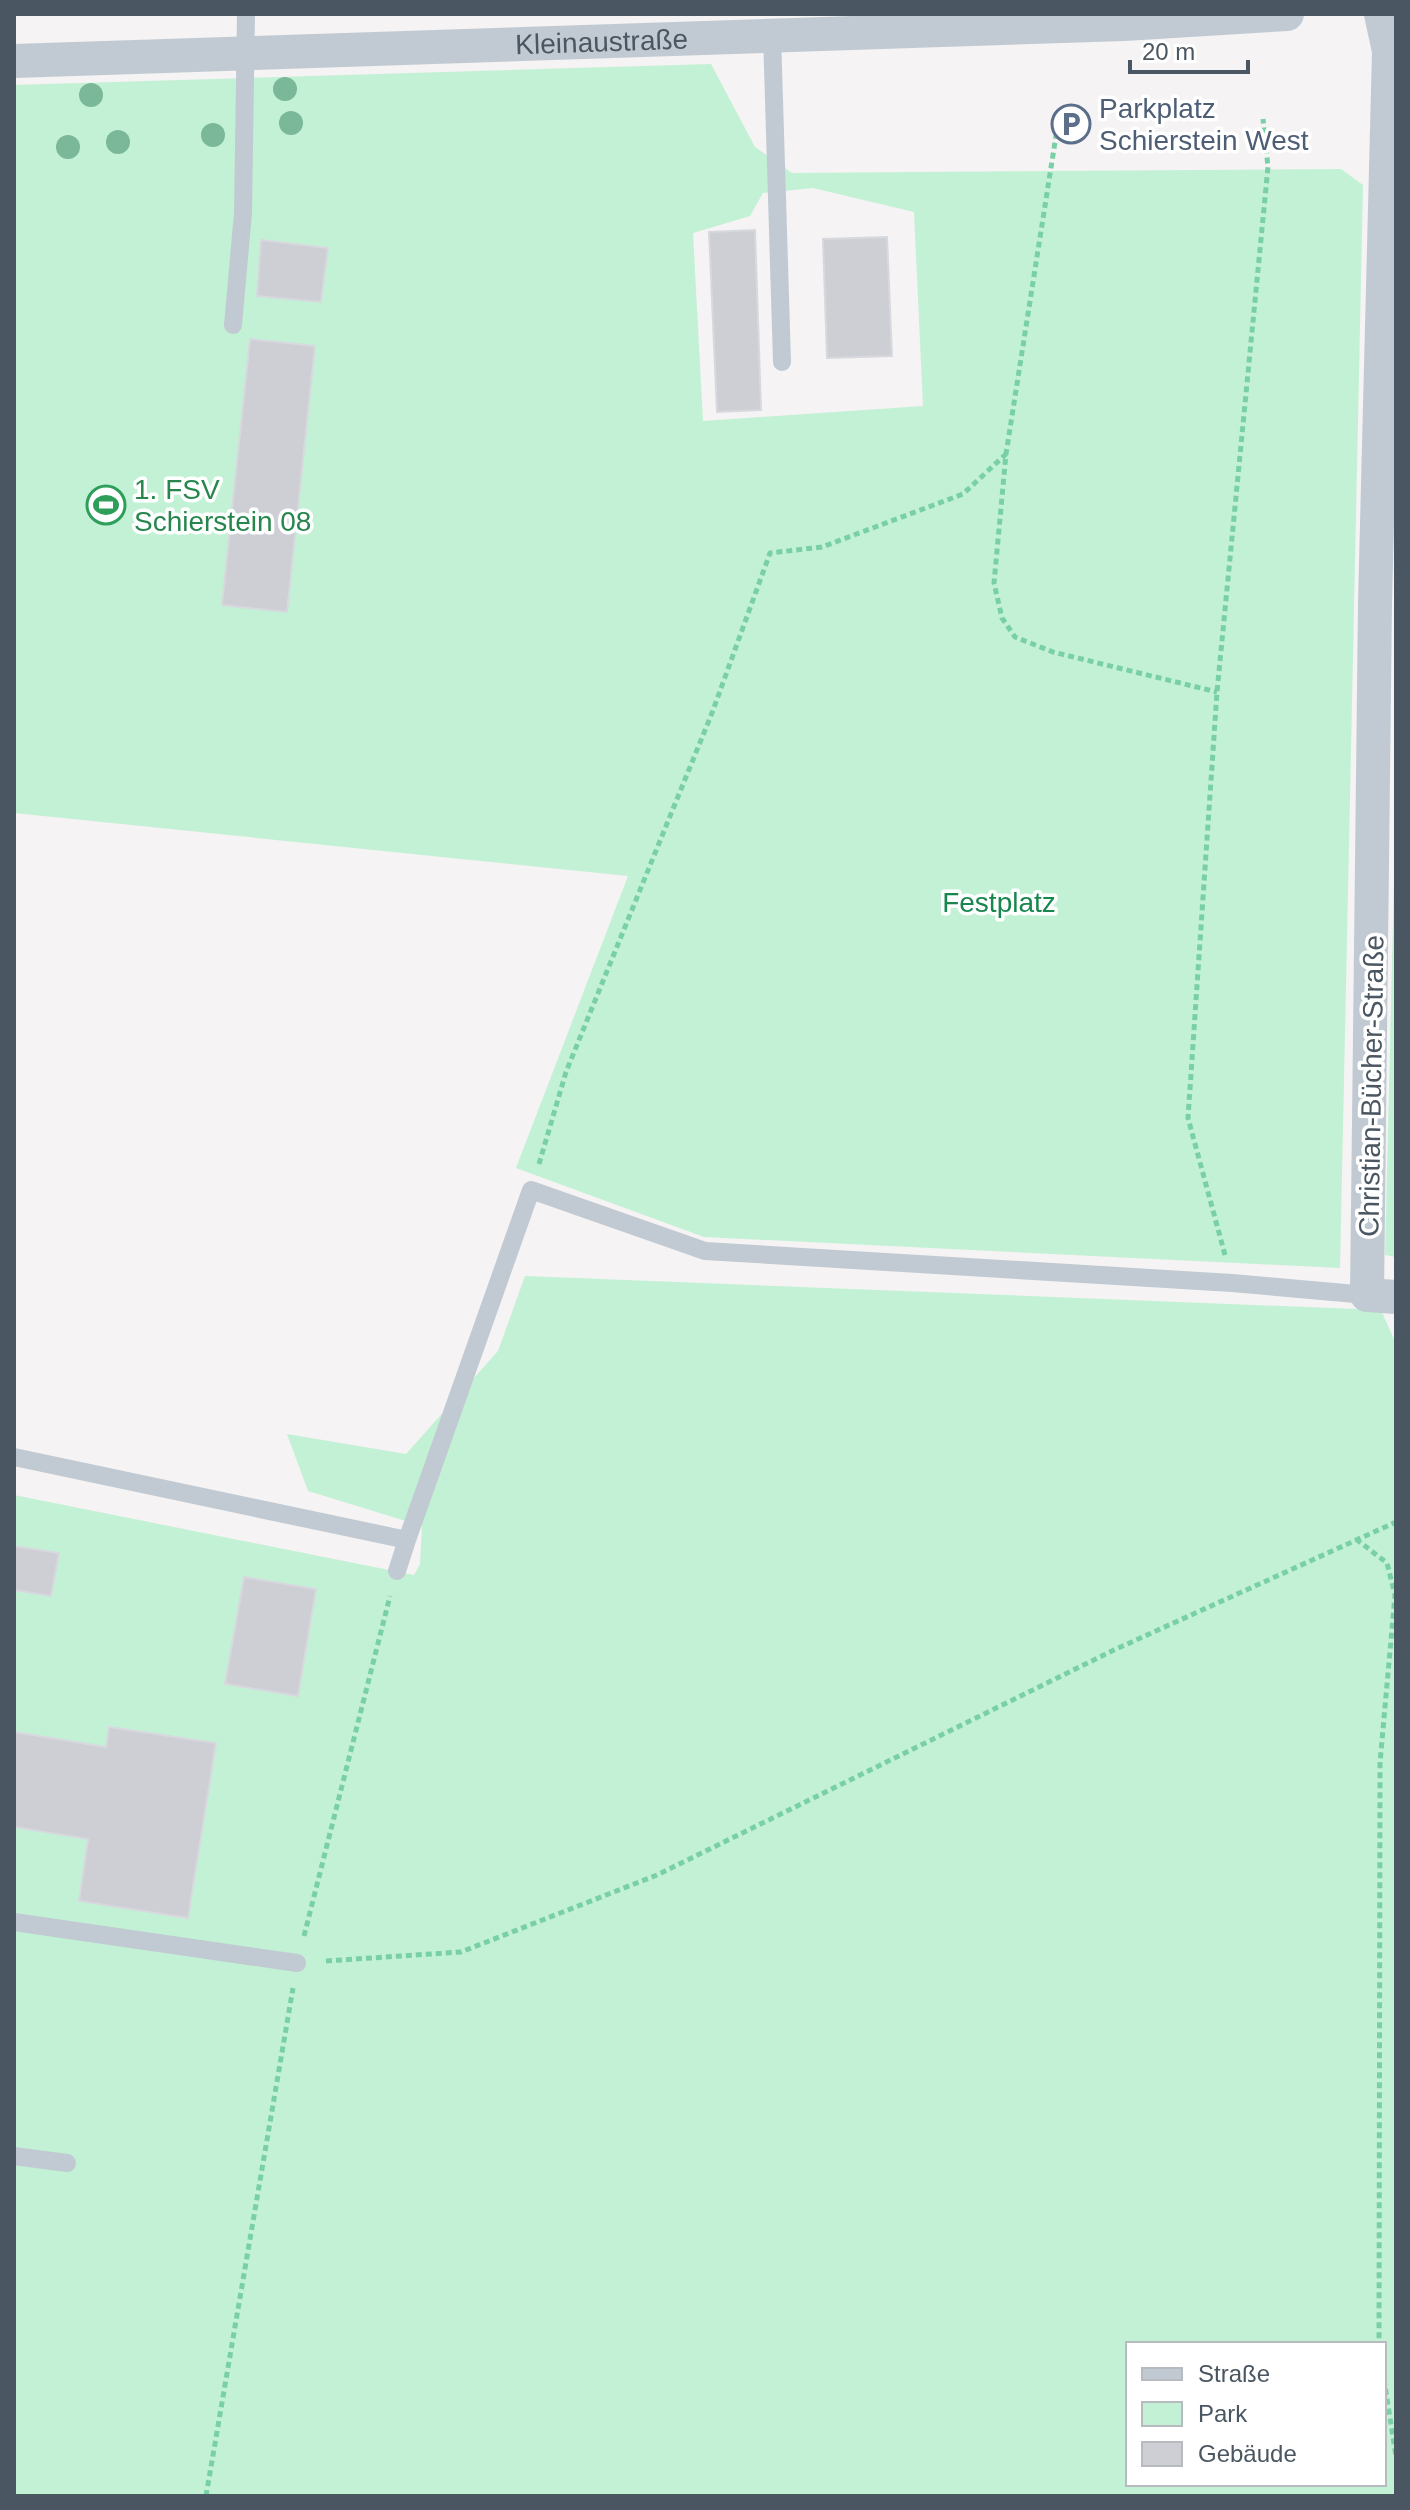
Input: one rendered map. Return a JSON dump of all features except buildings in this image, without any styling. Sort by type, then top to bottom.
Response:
[{"type":"street","name":"Kleinaustraße","points":[[14,61],[1124,24],[1287,14]]},
{"type":"street","name":"Christian-Bücher-Straße","points":[[1381,14],[1389,51],[1375,603],[1382,1296]]},
{"type":"lane","points":[[233,325],[243,213],[246,14]]},
{"type":"lane","points":[[772,34],[782,362]]},
{"type":"lane","points":[[397,1571],[531,1190],[705,1251],[1232,1283],[1382,1296]]},
{"type":"lane","points":[[14,1457],[407,1540]]},
{"type":"lane","points":[[14,1922],[297,1963]]},
{"type":"lane","points":[[14,2156],[67,2163]]},
{"type":"path","points":[[1232,1283],[1188,1118],[1217,692],[1268,167],[1263,119]]},
{"type":"path","points":[[1058,123],[1006,454],[994,583],[1002,618],[1015,637],[1053,652],[1217,692]]},
{"type":"path","points":[[531,1190],[566,1072],[712,713],[770,553],[822,547],[963,494],[1006,454]]},
{"type":"path","points":[[297,1963],[461,1952],[657,1875],[1114,1650],[1396,1522]]},
{"type":"path","points":[[1356,1539],[1387,1563],[1395,1595],[1380,1763],[1379,2342]]},
{"type":"path","points":[[206,2496],[297,1963],[397,1571]]},
{"type":"path","points":[[1386,2392],[1396,2457]]},
{"type":"green space","name":"Festplatz","points":[[711,64],[755,147],[792,173],[1341,169],[1363,185],[1340,1268],[704,1237],[516,1168],[628,876],[14,813],[14,85]],"holes":[[[813,188],[914,212],[923,406],[703,421],[693,233],[750,216],[763,193]]]},
{"type":"green space","points":[[1396,793],[1396,1257],[1385,1255]]},
{"type":"green space","points":[[525,1276],[1381,1310],[1396,1344],[1396,2496],[14,2496],[14,1495],[414,1575],[420,1564],[422,1526],[308,1491],[287,1434],[406,1454],[498,1351]]},
{"type":"place","name":"Parkplatz Schierstein West","points":[[1071,124]]},
{"type":"place","name":"1. FSV Schierstein 08","points":[[106,505]]}]
